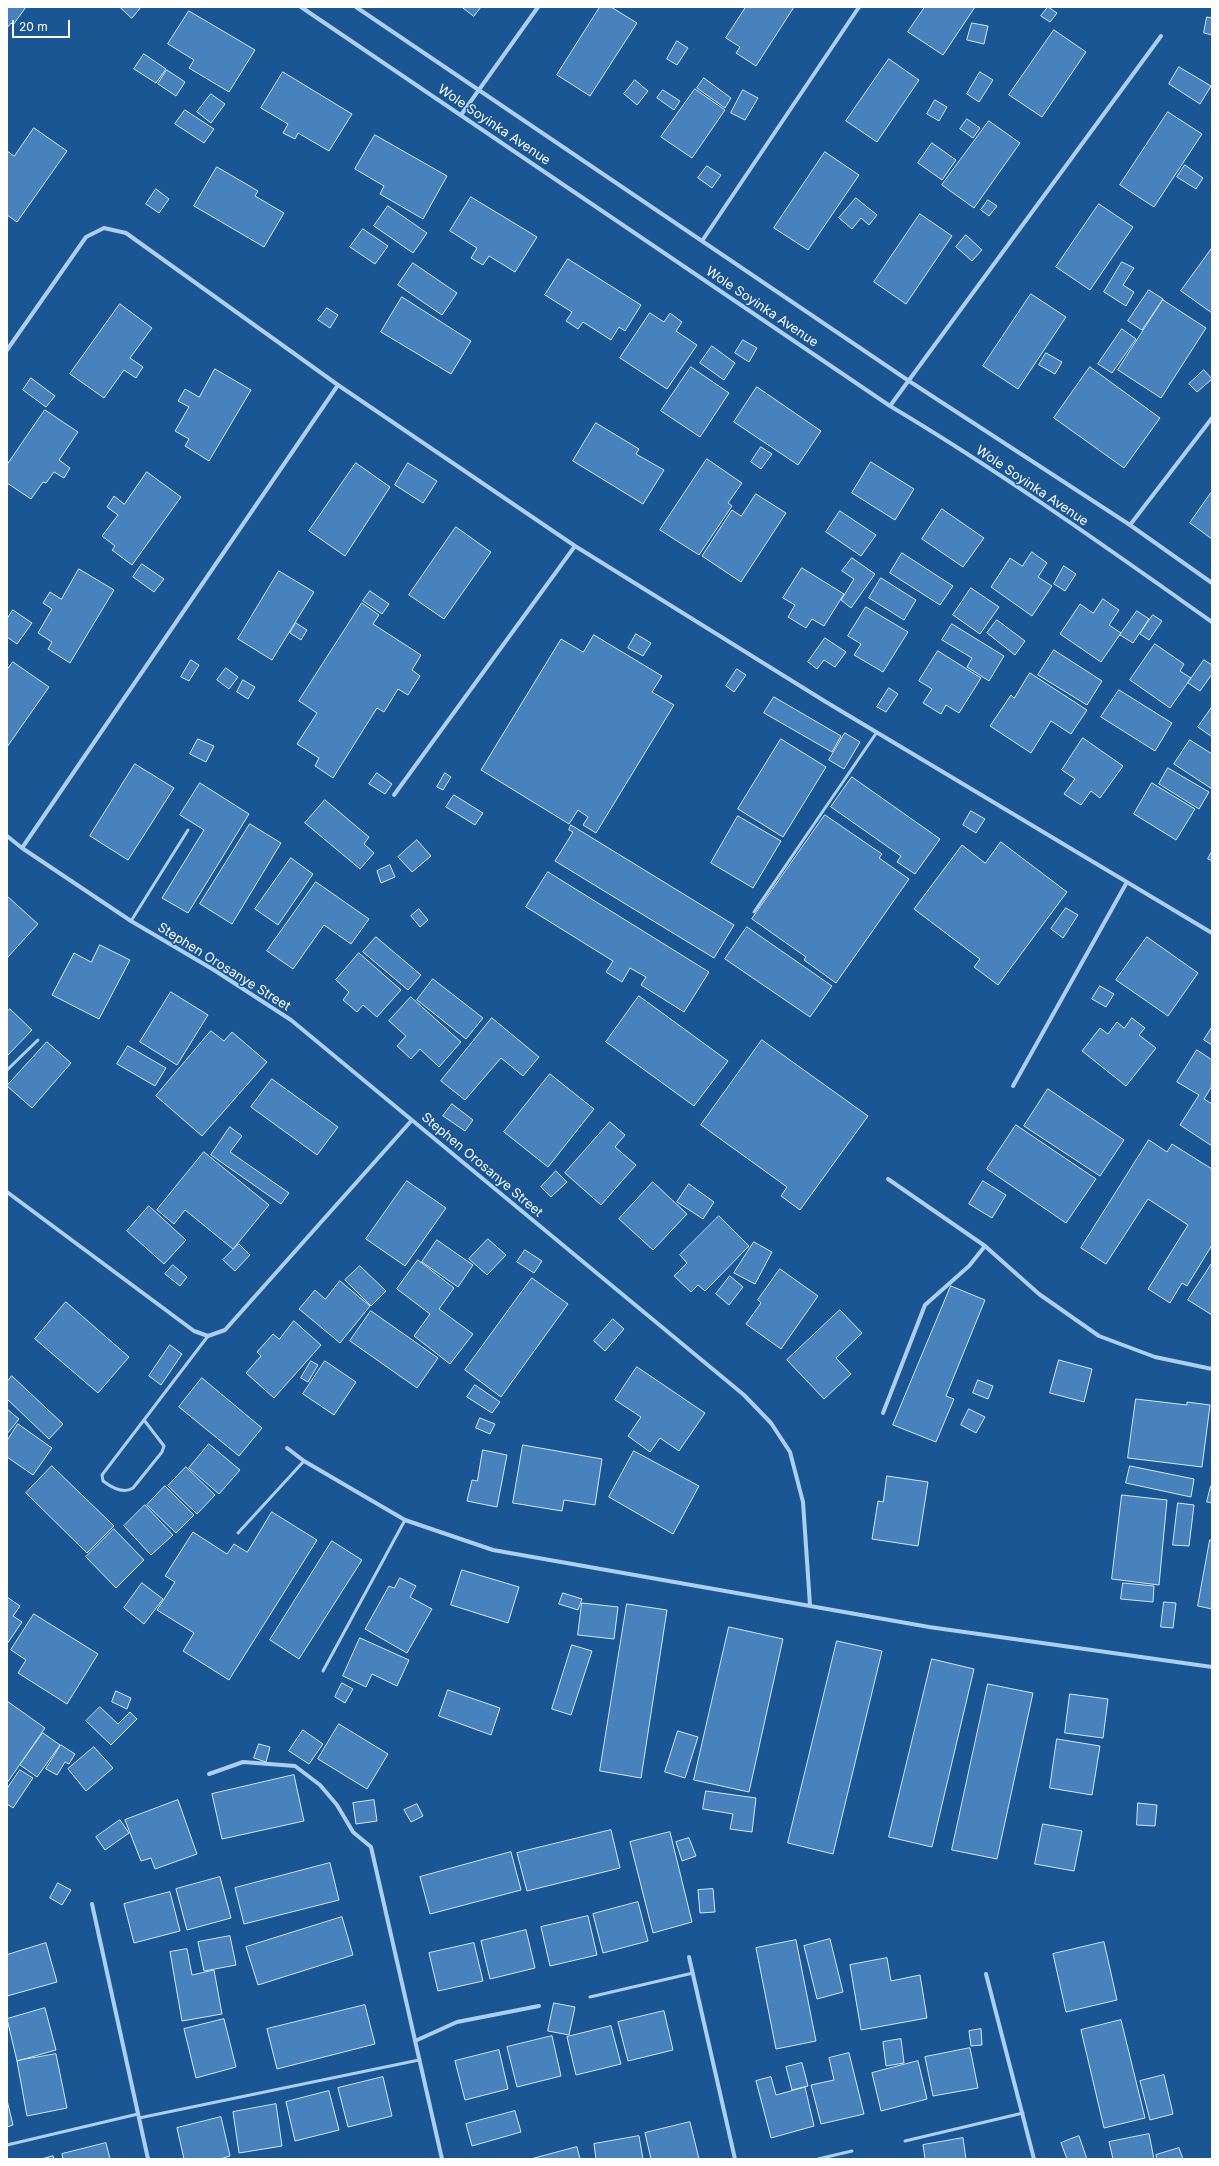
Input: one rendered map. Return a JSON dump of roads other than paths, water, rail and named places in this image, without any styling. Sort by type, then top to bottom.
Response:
[{"type":"street","name":"Wole Soyinka Avenue","points":[[301,7],[890,406],[924,426],[1111,551],[1212,622]]},
{"type":"street","name":"Wole Soyinka Avenue","points":[[356,7],[909,380],[1130,525],[1212,583]]},
{"type":"street","points":[[462,115],[538,7]]},
{"type":"street","points":[[702,241],[859,7]]},
{"type":"street","points":[[890,406],[1161,36]]},
{"type":"street","points":[[7,350],[86,237],[104,228],[126,233],[338,385],[575,546],[877,732],[1212,933]]},
{"type":"street","points":[[22,848],[338,385]]},
{"type":"street","points":[[1130,525],[1212,418]]},
{"type":"street","points":[[394,794],[575,546]]},
{"type":"street","name":"Stephen Orosanye Street","points":[[7,836],[22,848],[131,921],[214,970],[291,1020],[744,1395],[772,1423],[790,1452],[803,1502],[810,1605]]},
{"type":"street","points":[[1013,1086],[1127,882]]},
{"type":"street","points":[[7,1192],[194,1331],[208,1336],[225,1330],[412,1120]]},
{"type":"street","points":[[888,1179],[985,1246],[1039,1294],[1099,1336],[1155,1357],[1212,1369]]},
{"type":"street","points":[[883,1413],[925,1305],[969,1266],[985,1246]]},
{"type":"street","points":[[287,1448],[304,1461],[405,1520],[493,1550],[929,1627],[1212,1667]]},
{"type":"street","points":[[209,1774],[243,1762],[295,1766],[320,1785],[337,1805],[353,1832],[371,1847],[442,2159]]},
{"type":"street","points":[[92,1904],[148,2159]]},
{"type":"street","points":[[690,1957],[735,2159]]},
{"type":"street","points":[[986,1974],[1034,2159]]},
{"type":"street","points":[[415,2041],[457,2022],[539,2006]]},
{"type":"lane","points":[[754,912],[877,732]]},
{"type":"lane","points":[[131,921],[188,830]]},
{"type":"lane","points":[[7,1070],[38,1040]]},
{"type":"lane","points":[[144,1420],[162,1442],[162,1452],[133,1488],[128,1491],[122,1491],[103,1481],[102,1475],[208,1336]]},
{"type":"lane","points":[[238,1533],[304,1461]]},
{"type":"lane","points":[[323,1671],[405,1520]]},
{"type":"lane","points":[[590,1997],[693,1973]]},
{"type":"lane","points":[[7,2146],[138,2116],[419,2060]]},
{"type":"lane","points":[[905,2141],[1023,2113]]},
{"type":"lane","points":[[818,2159],[852,2151]]}]
